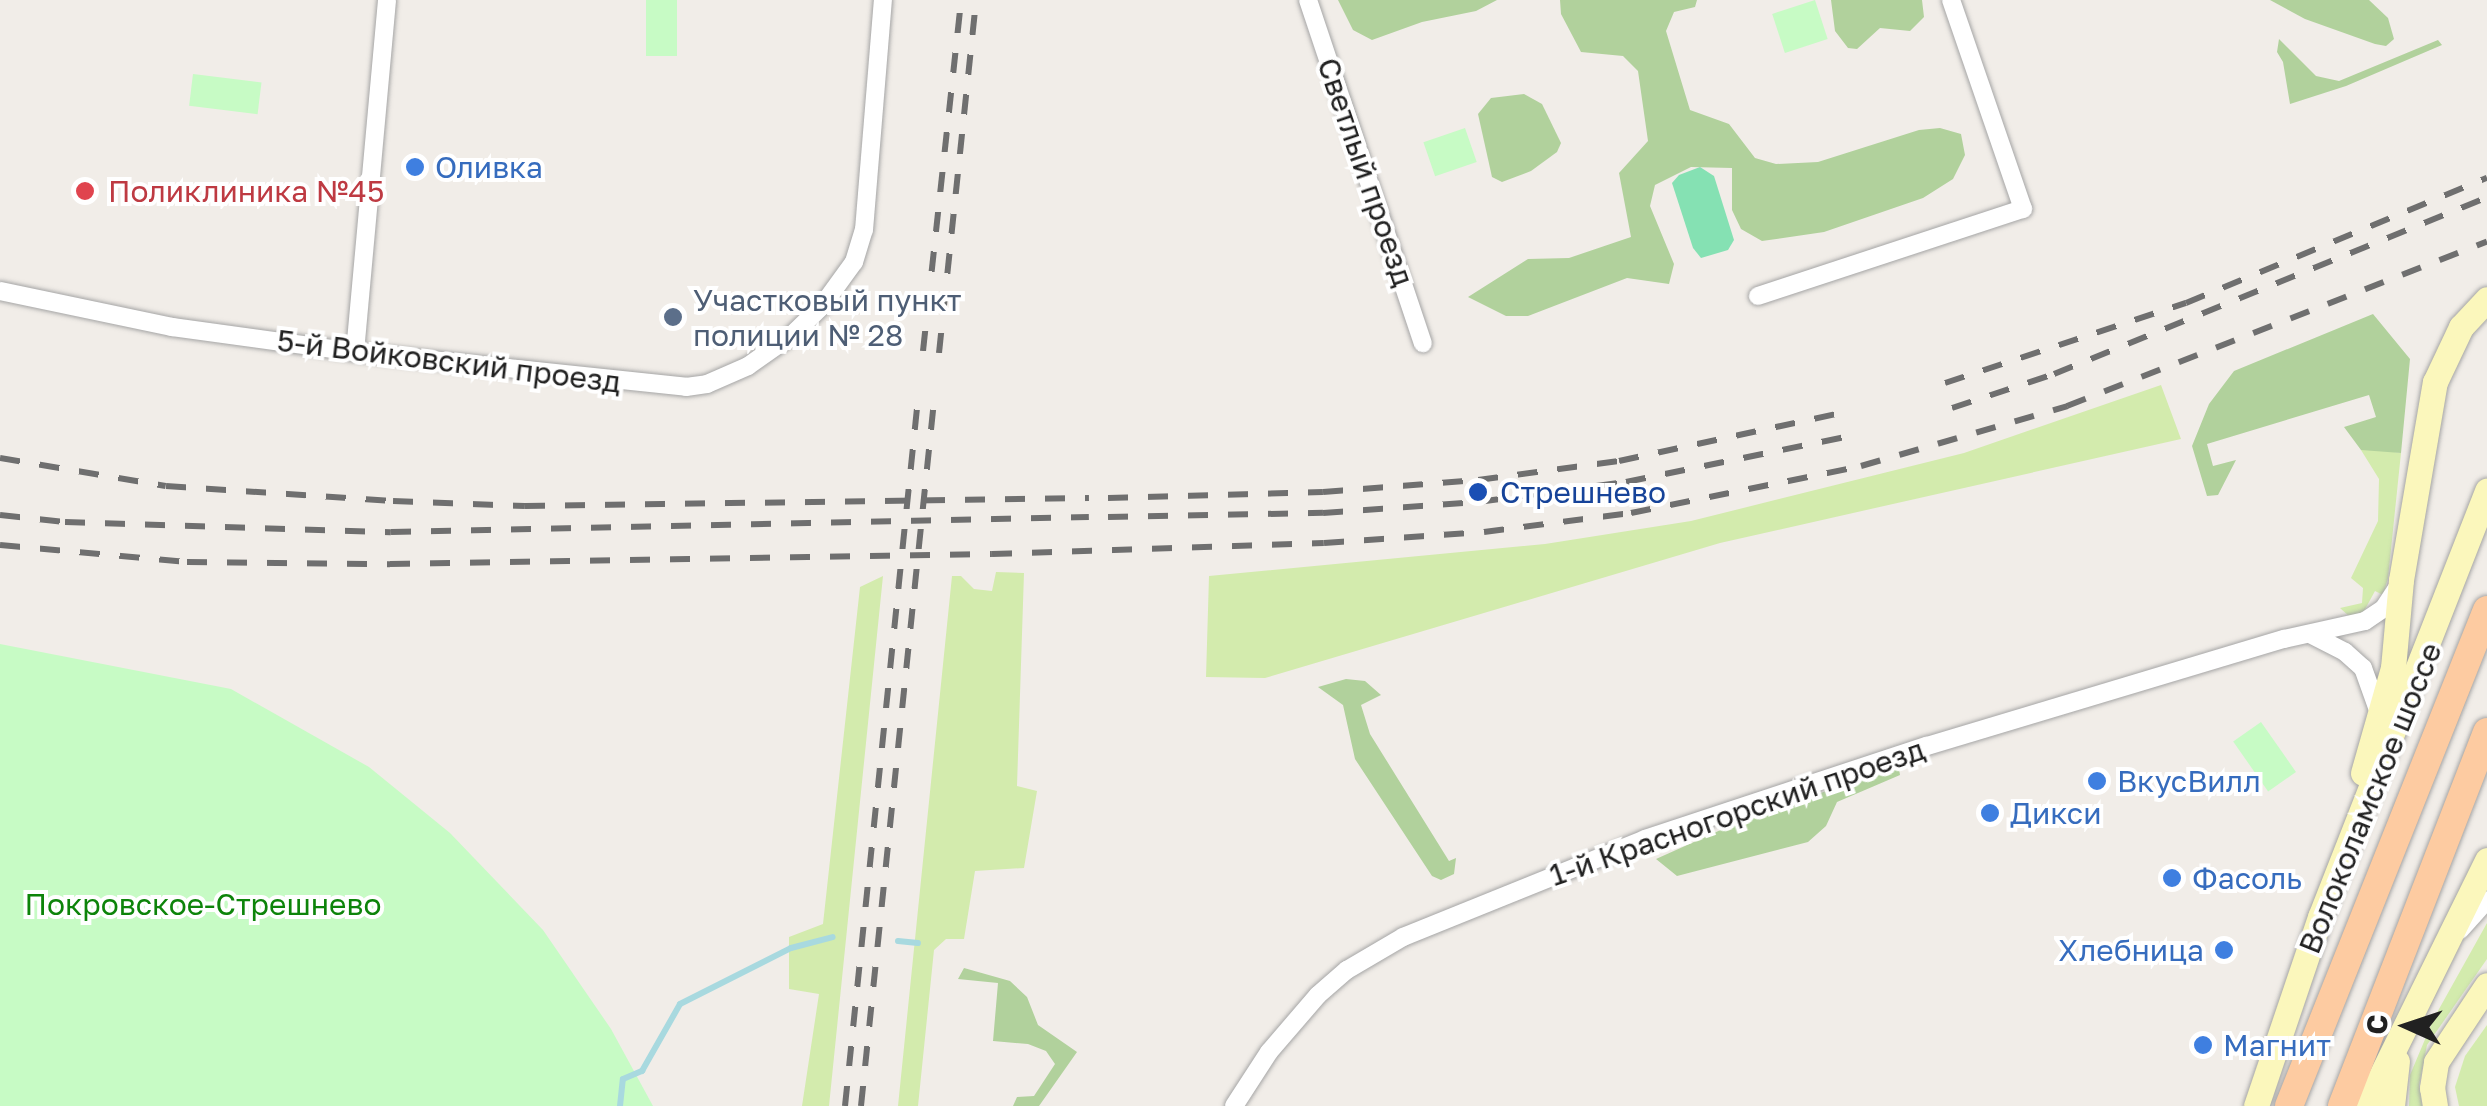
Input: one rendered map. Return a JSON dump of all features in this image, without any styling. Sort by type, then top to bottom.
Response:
[{"type":"main road","points":[[2320,917],[2393,668],[2401,580],[2435,382],[2460,327],[2487,299]]},
{"type":"main road","name":"Волоколамское шоссе","points":[[2256,1106],[2320,917],[2487,491]]},
{"type":"main road","name":"Волоколамское шоссе","points":[[2289,1106],[2487,610]]},
{"type":"main road","points":[[2342,1106],[2487,732]]},
{"type":"main road","points":[[2366,1106],[2487,860]]},
{"type":"main road","points":[[2435,1106],[2432,1088],[2436,1062],[2487,985]]},
{"type":"main road","points":[[2392,1106],[2405,1027]]},
{"type":"street","points":[[355,352],[387,0]]},
{"type":"street","name":"5-й Войковский проезд","points":[[0,291],[172,326],[355,352],[635,382],[707,384],[748,366],[792,335],[822,306],[854,262],[864,230],[883,0]]},
{"type":"street","name":"Светлый проезд","points":[[1308,0],[1424,343]]},
{"type":"street","points":[[1758,296],[2023,209],[1951,0]]},
{"type":"street","name":"1-й Красногорский проезд","points":[[1234,1106],[1270,1052],[1318,996],[1347,970],[1403,937],[1645,839],[1927,746],[2375,616],[2401,580]]},
{"type":"street","points":[[2310,634],[2345,652],[2363,668],[2371,680],[2380,720]]},
{"type":"street","points":[[2446,945],[2487,900]]},
{"type":"green space","points":[[646,0],[677,0],[677,56],[646,56]]},
{"type":"green space","points":[[1338,0],[1497,0],[1476,11],[1422,22],[1372,40],[1353,30]]},
{"type":"green space","points":[[1560,0],[1697,0],[1695,7],[1674,12],[1666,31],[1690,110],[1729,124],[1755,158],[1776,164],[1818,162],[1919,130],[1940,128],[1961,134],[1965,155],[1953,179],[1923,198],[1824,232],[1762,241],[1741,229],[1732,210],[1732,168],[1691,167],[1655,185],[1650,206],[1674,264],[1669,284],[1627,278],[1528,316],[1506,316],[1468,297],[1528,259],[1569,258],[1631,237],[1619,173],[1648,141],[1638,71],[1623,56],[1581,52],[1561,14]]},
{"type":"green space","points":[[1815,0],[1828,39],[1785,53],[1772,14]]},
{"type":"green space","points":[[1831,0],[1922,0],[1924,17],[1910,31],[1880,28],[1857,49],[1848,48],[1835,31]]},
{"type":"green space","points":[[2270,0],[2369,0],[2388,18],[2394,39],[2386,46],[2375,44],[2305,19]]},
{"type":"green space","points":[[2279,39],[2316,76],[2339,81],[2438,40],[2442,45],[2346,86],[2290,104],[2283,62],[2277,52]]},
{"type":"green space","points":[[193,74],[261,82],[258,114],[189,106]]},
{"type":"green space","points":[[1524,94],[1542,104],[1561,143],[1557,152],[1531,171],[1502,182],[1492,177],[1478,114],[1491,98]]},
{"type":"green space","points":[[1465,128],[1477,162],[1435,176],[1423,142]]},
{"type":"green space","points":[[1700,167],[1714,176],[1734,240],[1728,250],[1701,258],[1693,248],[1672,183],[1679,175]]},
{"type":"green space","points":[[2373,314],[2410,359],[2401,453],[2361,450],[2344,427],[2376,417],[2369,395],[2207,444],[2213,466],[2236,460],[2218,495],[2207,496],[2192,446],[2209,404],[2234,371]]},
{"type":"green space","points":[[2161,385],[2181,439],[1720,543],[1265,678],[1206,677],[1209,576],[1545,544],[1691,521],[1964,453]]},
{"type":"green space","points":[[2361,450],[2401,453],[2388,578],[2383,595],[2375,591],[2363,613],[2349,616],[2340,608],[2362,603],[2363,588],[2351,578],[2378,521],[2379,479]]},
{"type":"green space","points":[[996,572],[1024,573],[1017,786],[1037,791],[1024,868],[975,871],[964,939],[946,939],[934,950],[918,1106],[898,1106],[952,576],[961,576],[974,589],[992,591]]},
{"type":"green space","points":[[883,576],[829,1106],[802,1106],[819,994],[789,989],[789,937],[823,924],[860,587]]},
{"type":"green space","name":"Покровское-Стрешнево","points":[[0,644],[231,689],[369,767],[450,833],[543,930],[611,1029],[653,1106],[0,1106]]},
{"type":"green space","points":[[1346,679],[1365,681],[1381,695],[1361,705],[1370,734],[1449,861],[1456,858],[1454,874],[1441,880],[1432,876],[1355,759],[1343,705],[1318,687]]},
{"type":"green space","points":[[2261,722],[2296,772],[2268,791],[2233,742]]},
{"type":"green space","points":[[1893,767],[1899,769],[1900,775],[1837,802],[1826,826],[1808,842],[1677,876],[1656,859],[1734,824]]},
{"type":"green space","points":[[2487,923],[2487,959],[2427,1045],[2419,1085],[2422,1106],[2409,1106],[2410,1075],[2434,1018]]},
{"type":"green space","points":[[964,968],[1010,981],[1027,997],[1038,1025],[1077,1052],[1039,1106],[1013,1106],[1017,1097],[1034,1096],[1055,1064],[1046,1051],[1028,1044],[993,1041],[998,983],[958,979]]},
{"type":"green space","points":[[2487,1025],[2487,1106],[2459,1106],[2455,1087],[2465,1056]]},
{"type":"waterway","points":[[620,1106],[623,1079],[642,1071],[680,1004],[791,948],[833,937]]},
{"type":"waterway","points":[[898,941],[918,943]]},
{"type":"railway","points":[[923,351],[961,0]]},
{"type":"railway","points":[[939,353],[976,0]]},
{"type":"railway","points":[[1945,383],[2186,303],[2487,178]]},
{"type":"railway","points":[[1952,408],[2054,374],[2487,197]]},
{"type":"railway","points":[[0,545],[187,562],[390,564],[992,554],[1324,543],[1484,532],[1631,513],[1861,466],[2067,406],[2487,241]]},
{"type":"railway","points":[[845,1106],[917,408]]},
{"type":"railway","points":[[861,1106],[933,410]]},
{"type":"railway","points":[[1108,498],[1323,492],[1478,480],[1619,461],[1845,412]]},
{"type":"railway","points":[[1108,517],[1323,513],[1478,502],[1626,482],[1851,436]]},
{"type":"railway","points":[[0,458],[166,486],[525,506],[1089,498]]},
{"type":"railway","points":[[0,515],[65,522],[391,532],[1089,517]]},
{"type":"place","name":"Оливка","points":[[415,167]]},
{"type":"place","name":"Поликлиника №45","points":[[85,191]]},
{"type":"place","name":"Участковый пункт полиции № 28","points":[[673,317]]},
{"type":"place","name":"Стрешнево","points":[[1478,492]]},
{"type":"place","name":"ВкусВилл","points":[[2097,781]]},
{"type":"place","name":"Дикси","points":[[1990,813]]},
{"type":"place","name":"Фасоль","points":[[2172,878]]},
{"type":"place","name":"Хлебница","points":[[2224,950]]},
{"type":"place","name":"Магнит","points":[[2203,1045]]}]
